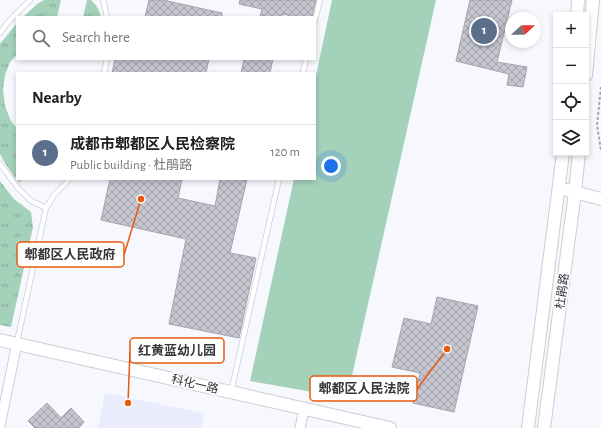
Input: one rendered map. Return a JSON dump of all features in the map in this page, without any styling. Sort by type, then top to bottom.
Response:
[{"type":"main road","points":[[577,12],[578,0]]},
{"type":"main road","points":[[589,48],[593,0]]},
{"type":"main road","name":"杜鹃路","points":[[528,428],[563,156]]},
{"type":"main road","name":"杜鹃路","points":[[544,428],[579,156]]},
{"type":"main road","points":[[558,187],[601,199]]},
{"type":"main road","name":"科化一路","points":[[0,340],[390,428]]},
{"type":"street","points":[[0,426],[17,343]]},
{"type":"street","points":[[300,428],[304,409]]},
{"type":"lane","points":[[0,33],[8,22],[30,0]]},
{"type":"lane","points":[[103,0],[107,16]]},
{"type":"lane","points":[[316,16],[320,0]]},
{"type":"lane","points":[[104,72],[107,60]]},
{"type":"lane","points":[[303,72],[306,60]]},
{"type":"lane","points":[[0,164],[18,188],[30,200],[46,208]]},
{"type":"lane","points":[[17,343],[46,208],[54,195],[69,180]]},
{"type":"lane","points":[[231,392],[279,180]]},
{"type":"path","points":[[601,87],[597,125],[601,150]]},
{"type":"shaded area","points":[[105,393],[204,413],[201,428],[98,428]]},
{"type":"green space","points":[[44,0],[61,0],[57,16],[24,16],[37,4]]},
{"type":"green space","points":[[87,0],[91,0],[99,10],[101,16],[83,16]]},
{"type":"green space","points":[[332,0],[436,0],[347,398],[250,381],[294,180],[316,180],[316,75]]},
{"type":"green space","points":[[16,24],[16,55],[10,62],[5,75],[3,90],[5,106],[11,121],[16,127],[16,178],[0,154],[0,44]]},
{"type":"green space","points":[[0,181],[14,199],[31,212],[33,227],[11,327],[0,325]]},
{"type":"building","points":[[149,0],[163,0],[222,13],[222,16],[145,16]]},
{"type":"building","points":[[240,0],[316,0],[312,16],[292,16],[283,14],[282,16],[260,16],[262,9],[239,4]]},
{"type":"building","points":[[470,0],[512,0],[509,12],[505,12],[505,29],[497,62],[527,67],[523,87],[507,85],[509,74],[456,61]]},
{"type":"building","points":[[115,60],[209,60],[206,72],[112,72]]},
{"type":"building","points":[[244,60],[273,60],[270,72],[241,72]]},
{"type":"building","points":[[110,180],[182,180],[178,198],[215,206],[220,180],[247,180],[230,253],[256,258],[239,338],[169,324],[186,239],[101,220]]},
{"type":"building","points":[[437,297],[478,306],[454,412],[413,403],[420,373],[392,367],[404,318],[431,324]]},
{"type":"building","points":[[47,403],[61,418],[71,408],[84,422],[79,428],[35,428],[28,421]]},
{"type":"place","name":"成都市郫都区人民检察院","points":[[484,31]]},
{"type":"place","name":"郫都区人民政府","points":[[141,199]]},
{"type":"place","name":"郫都区人民法院","points":[[447,349]]},
{"type":"place","name":"红黄蓝幼儿园","points":[[128,403]]}]
